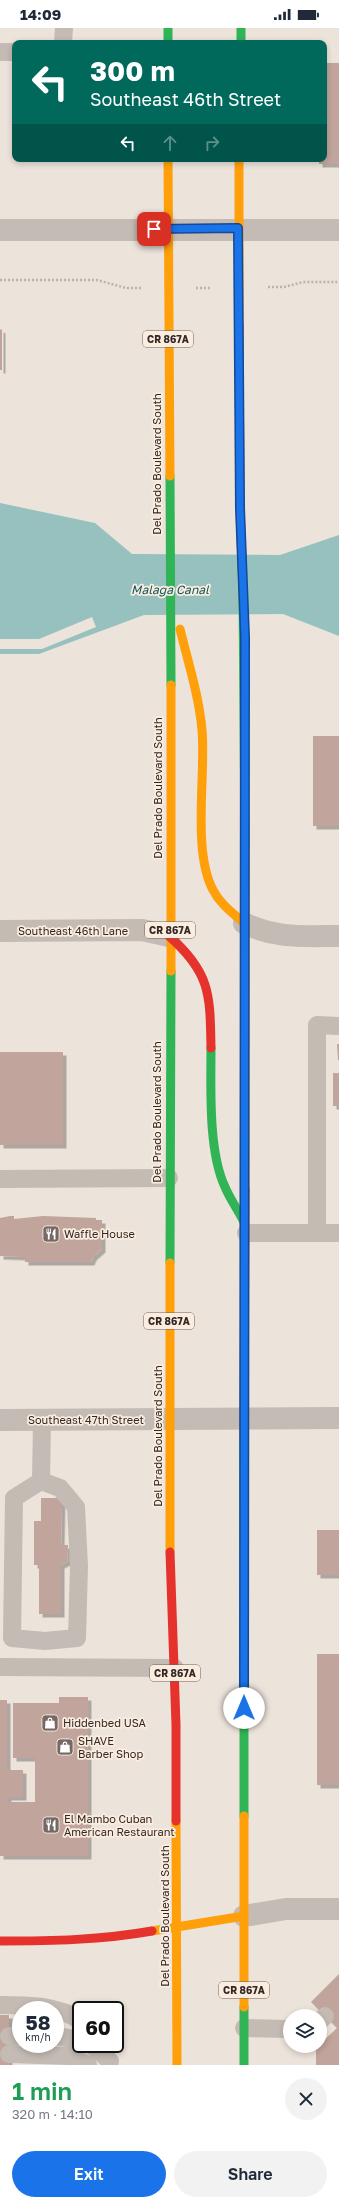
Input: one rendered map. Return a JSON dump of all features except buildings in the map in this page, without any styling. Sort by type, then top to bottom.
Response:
[{"type":"main road","points":[[168,28],[168,40]]},
{"type":"main road","points":[[241,40],[242,28]]},
{"type":"main road","name":"Del Prado Boulevard South","points":[[168,162],[170,593],[172,639],[170,936],[170,1578],[175,1668],[177,2065]]},
{"type":"main road","name":"CR 867A","points":[[239,162],[240,508],[245,637],[244,2065]]},
{"type":"main road","points":[[170,593],[197,700],[203,743],[204,857],[210,885],[222,903],[244,923]]},
{"type":"main road","points":[[170,936],[188,953],[201,974],[210,1004],[212,1124],[216,1154],[224,1186],[245,1229]]},
{"type":"main road","points":[[0,1941],[72,1941],[110,1938],[244,1916]]},
{"type":"street","points":[[0,230],[238,228],[339,230]]},
{"type":"street","points":[[244,923],[261,931],[277,934],[339,936]]},
{"type":"street","name":"Southeast 46th Lane","points":[[0,931],[142,930],[170,936]]},
{"type":"street","name":"Southeast 47th Street","points":[[0,1420],[339,1418]]},
{"type":"street","points":[[244,1916],[286,1909],[339,1909]]},
{"type":"lane","points":[[63,40],[64,28]]},
{"type":"lane","points":[[0,52],[12,52]]},
{"type":"lane","points":[[317,1233],[317,1025],[339,1026]]},
{"type":"lane","points":[[0,1179],[170,1178]]},
{"type":"lane","points":[[245,1229],[339,1233]]},
{"type":"lane","points":[[41,1481],[42,1420]]},
{"type":"lane","points":[[41,1481],[60,1488],[76,1507],[79,1566],[77,1638],[45,1641],[12,1638],[14,1498],[41,1481]]},
{"type":"lane","points":[[45,1641],[45,1668]]},
{"type":"lane","points":[[0,1668],[175,1668]]},
{"type":"lane","points":[[0,2005],[42,2007],[72,2016]]},
{"type":"lane","points":[[244,2028],[283,2029]]},
{"type":"lane","points":[[99,2053],[110,2063]]},
{"type":"lane","points":[[107,2053],[110,2063]]},
{"type":"lane","points":[[9,2054],[70,2056],[88,2065]]},
{"type":"water","name":"Malaga Canal","points":[[0,503],[95,523],[132,554],[280,555],[339,535],[339,636],[283,614],[144,615],[39,654],[0,654]]},
{"type":"pier","points":[[92,617],[96,627],[42,649],[0,649],[0,639],[39,639]]},
{"type":"traffic: fast","points":[[168,28],[168,40]]},
{"type":"traffic: fast","points":[[241,28],[241,40]]},
{"type":"traffic: fast","points":[[170,476],[171,685]]},
{"type":"traffic: fast","points":[[243,590],[245,845]]},
{"type":"traffic: fast","points":[[170,1263],[171,971]]},
{"type":"traffic: fast","points":[[211,1048],[211,1100],[213,1137],[216,1156],[225,1187],[244,1222]]},
{"type":"traffic: fast","points":[[244,1435],[244,1816]]},
{"type":"traffic: fast","points":[[244,2007],[244,2065]]},
{"type":"traffic: slow","points":[[168,162],[170,476]]},
{"type":"traffic: slow","points":[[239,162],[239,325]]},
{"type":"traffic: slow","points":[[180,629],[201,717],[203,748],[201,834],[207,874],[213,890],[219,900],[244,923]]},
{"type":"traffic: slow","points":[[171,685],[171,971]]},
{"type":"traffic: slow","points":[[245,845],[245,1190]]},
{"type":"traffic: slow","points":[[170,1263],[170,1552]]},
{"type":"traffic: slow","points":[[244,1816],[244,2007]]},
{"type":"traffic: slow","points":[[176,1821],[177,2065]]},
{"type":"traffic: slow","points":[[152,1931],[244,1916]]},
{"type":"traffic: jam","points":[[239,325],[240,508],[243,590]]},
{"type":"traffic: jam","points":[[169,936],[183,949],[193,962],[205,986],[210,1013],[211,1048]]},
{"type":"traffic: jam","points":[[244,1435],[245,1190]]},
{"type":"traffic: jam","points":[[170,1552],[176,1725],[176,1821]]},
{"type":"traffic: jam","points":[[0,1941],[76,1939],[152,1931]]},
{"type":"place","name":"Waffle House","points":[[51,1234]]},
{"type":"place","name":"Hiddenbed USA","points":[[50,1723]]},
{"type":"place","name":"SHAVE Barber Shop","points":[[65,1747]]},
{"type":"place","name":"El Mambo Cuban American Restaurant","points":[[51,1825]]},
{"type":"route","points":[[154,229],[238,228],[240,508],[245,637],[244,923],[246,1233],[244,1708]]}]
